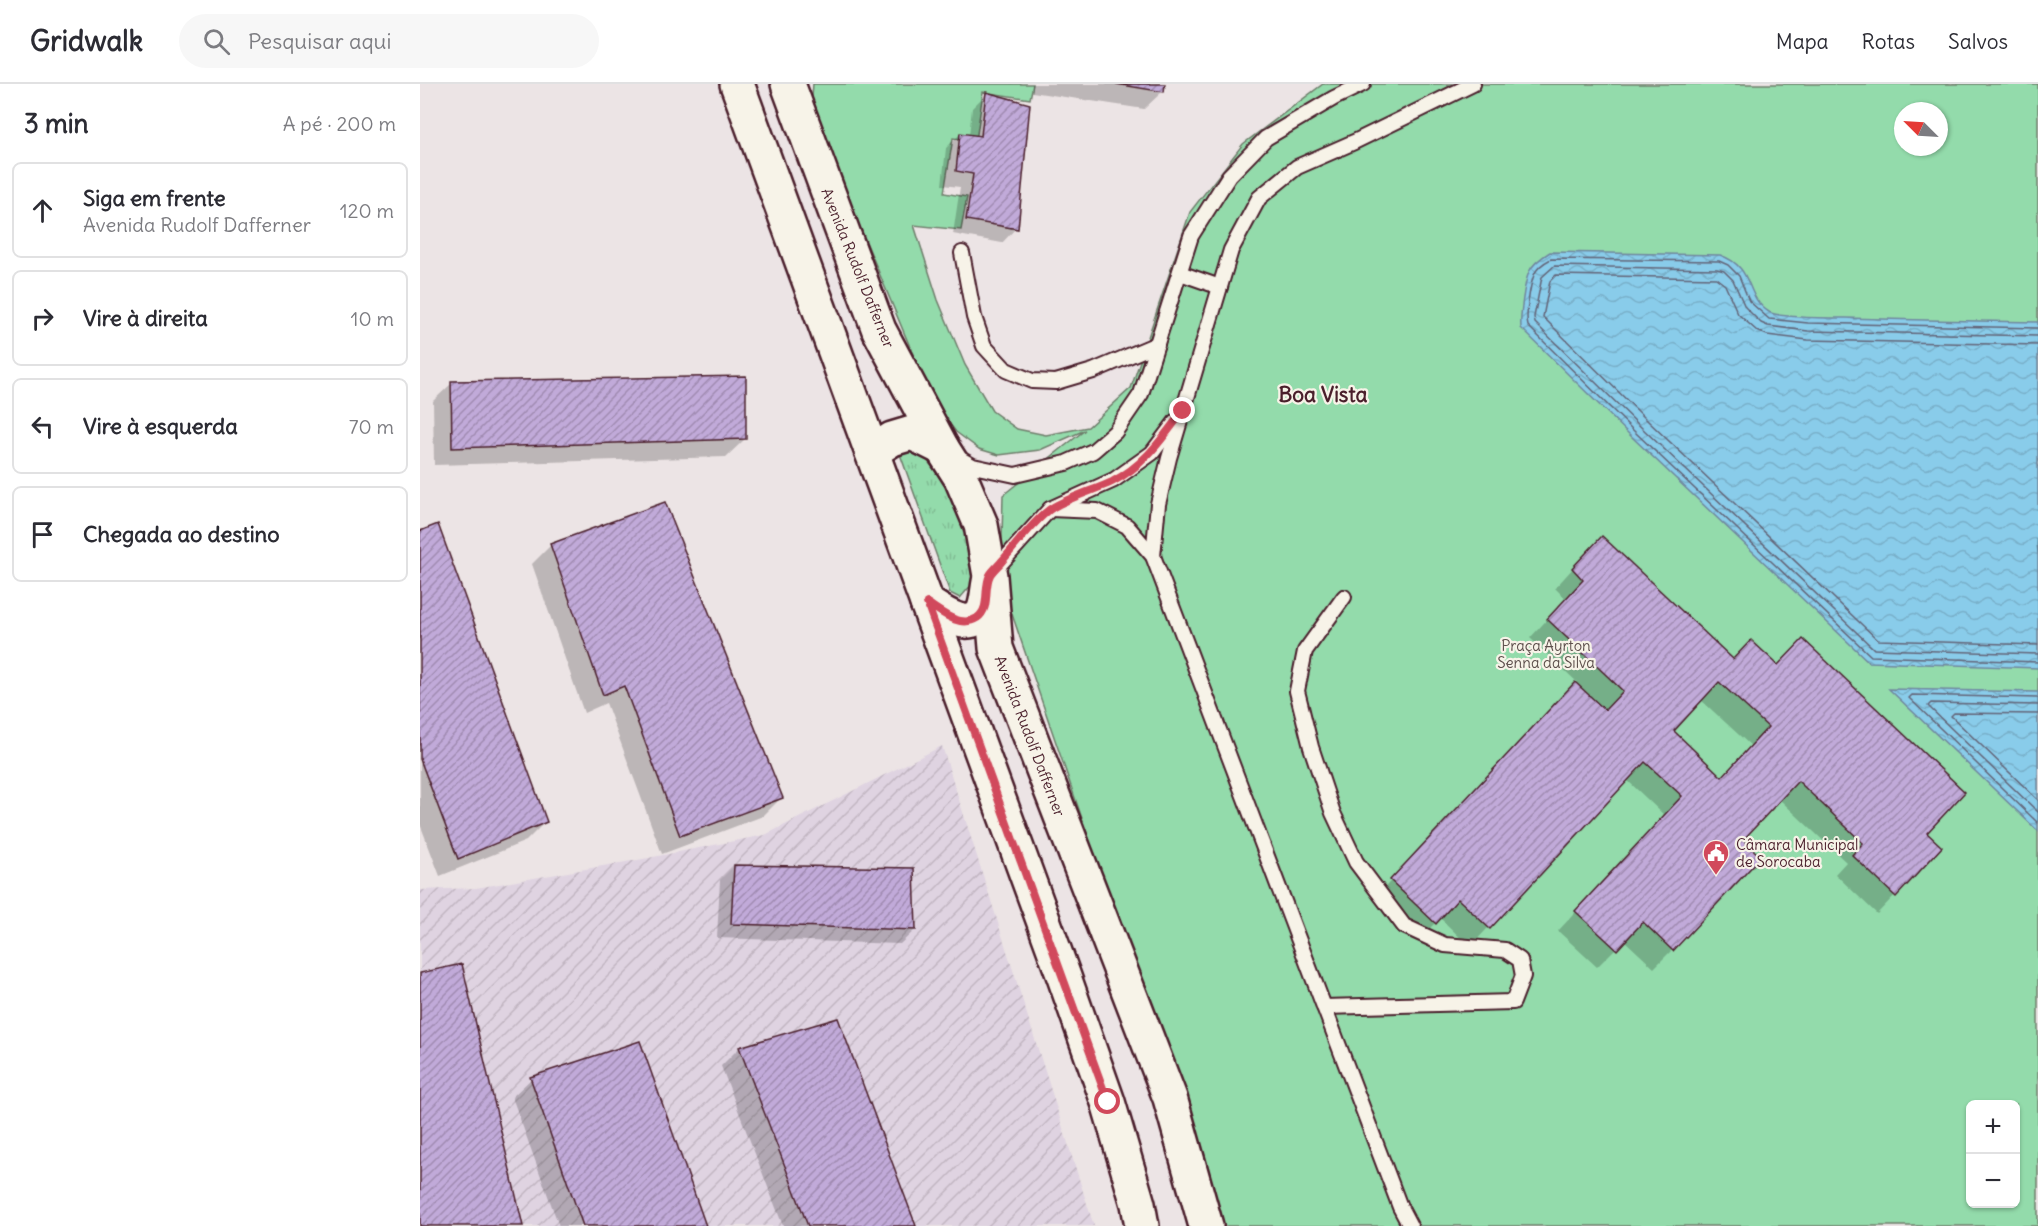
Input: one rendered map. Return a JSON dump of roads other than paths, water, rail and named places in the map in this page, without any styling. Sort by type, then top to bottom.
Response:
[{"type":"main road","points":[[737,84],[1108,1102],[1138,1204],[1142,1226]]},
{"type":"main road","name":"Avenida Rudolf Dafferner","points":[[793,89],[879,330],[942,448],[961,478],[981,525],[990,576],[996,648],[1170,1098],[1206,1226]]},
{"type":"main road","points":[[872,453],[892,440],[912,433],[942,448]]},
{"type":"main road","points":[[927,603],[952,618],[962,621],[972,620],[982,612],[990,576]]},
{"type":"lane","points":[[942,448],[973,466],[1016,475],[1066,463],[1094,451],[1114,432],[1141,394],[1191,236],[1229,176],[1266,138],[1334,98],[1363,84]]},
{"type":"lane","points":[[1153,556],[1158,504],[1183,411],[1231,250],[1259,198],[1296,166],[1354,142],[1473,84]]},
{"type":"lane","points":[[962,253],[974,317],[984,346],[1006,370],[1032,381],[1056,382],[1093,371],[1157,344]]},
{"type":"lane","points":[[1180,273],[1220,287]]},
{"type":"lane","points":[[990,576],[1050,509],[1114,480],[1152,453],[1183,411]]},
{"type":"lane","points":[[1050,509],[1097,511],[1127,526],[1153,556],[1400,1207],[1410,1226]]},
{"type":"lane","points":[[1324,1006],[1513,1002],[1523,976],[1520,960],[1505,950],[1445,945],[1404,926],[1356,862],[1333,813],[1311,747],[1297,691],[1305,651],[1344,597]]},
{"type":"water","points":[[1550,252],[1720,255],[1739,267],[1755,298],[1769,312],[1775,314],[1818,318],[2038,322],[2038,668],[1869,662],[1633,438],[1521,328],[1523,300],[1529,272],[1535,263]]},
{"type":"water","points":[[1889,689],[2038,692],[2038,831]]},
{"type":"place","name":"Câmara Municipal de Sorocaba","points":[[1716,876]]},
{"type":"district","name":"Boa Vista","points":[[1323,394]]},
{"type":"park label","name":"Praça Ayrton Senna da Silva","points":[[1546,654]]}]
